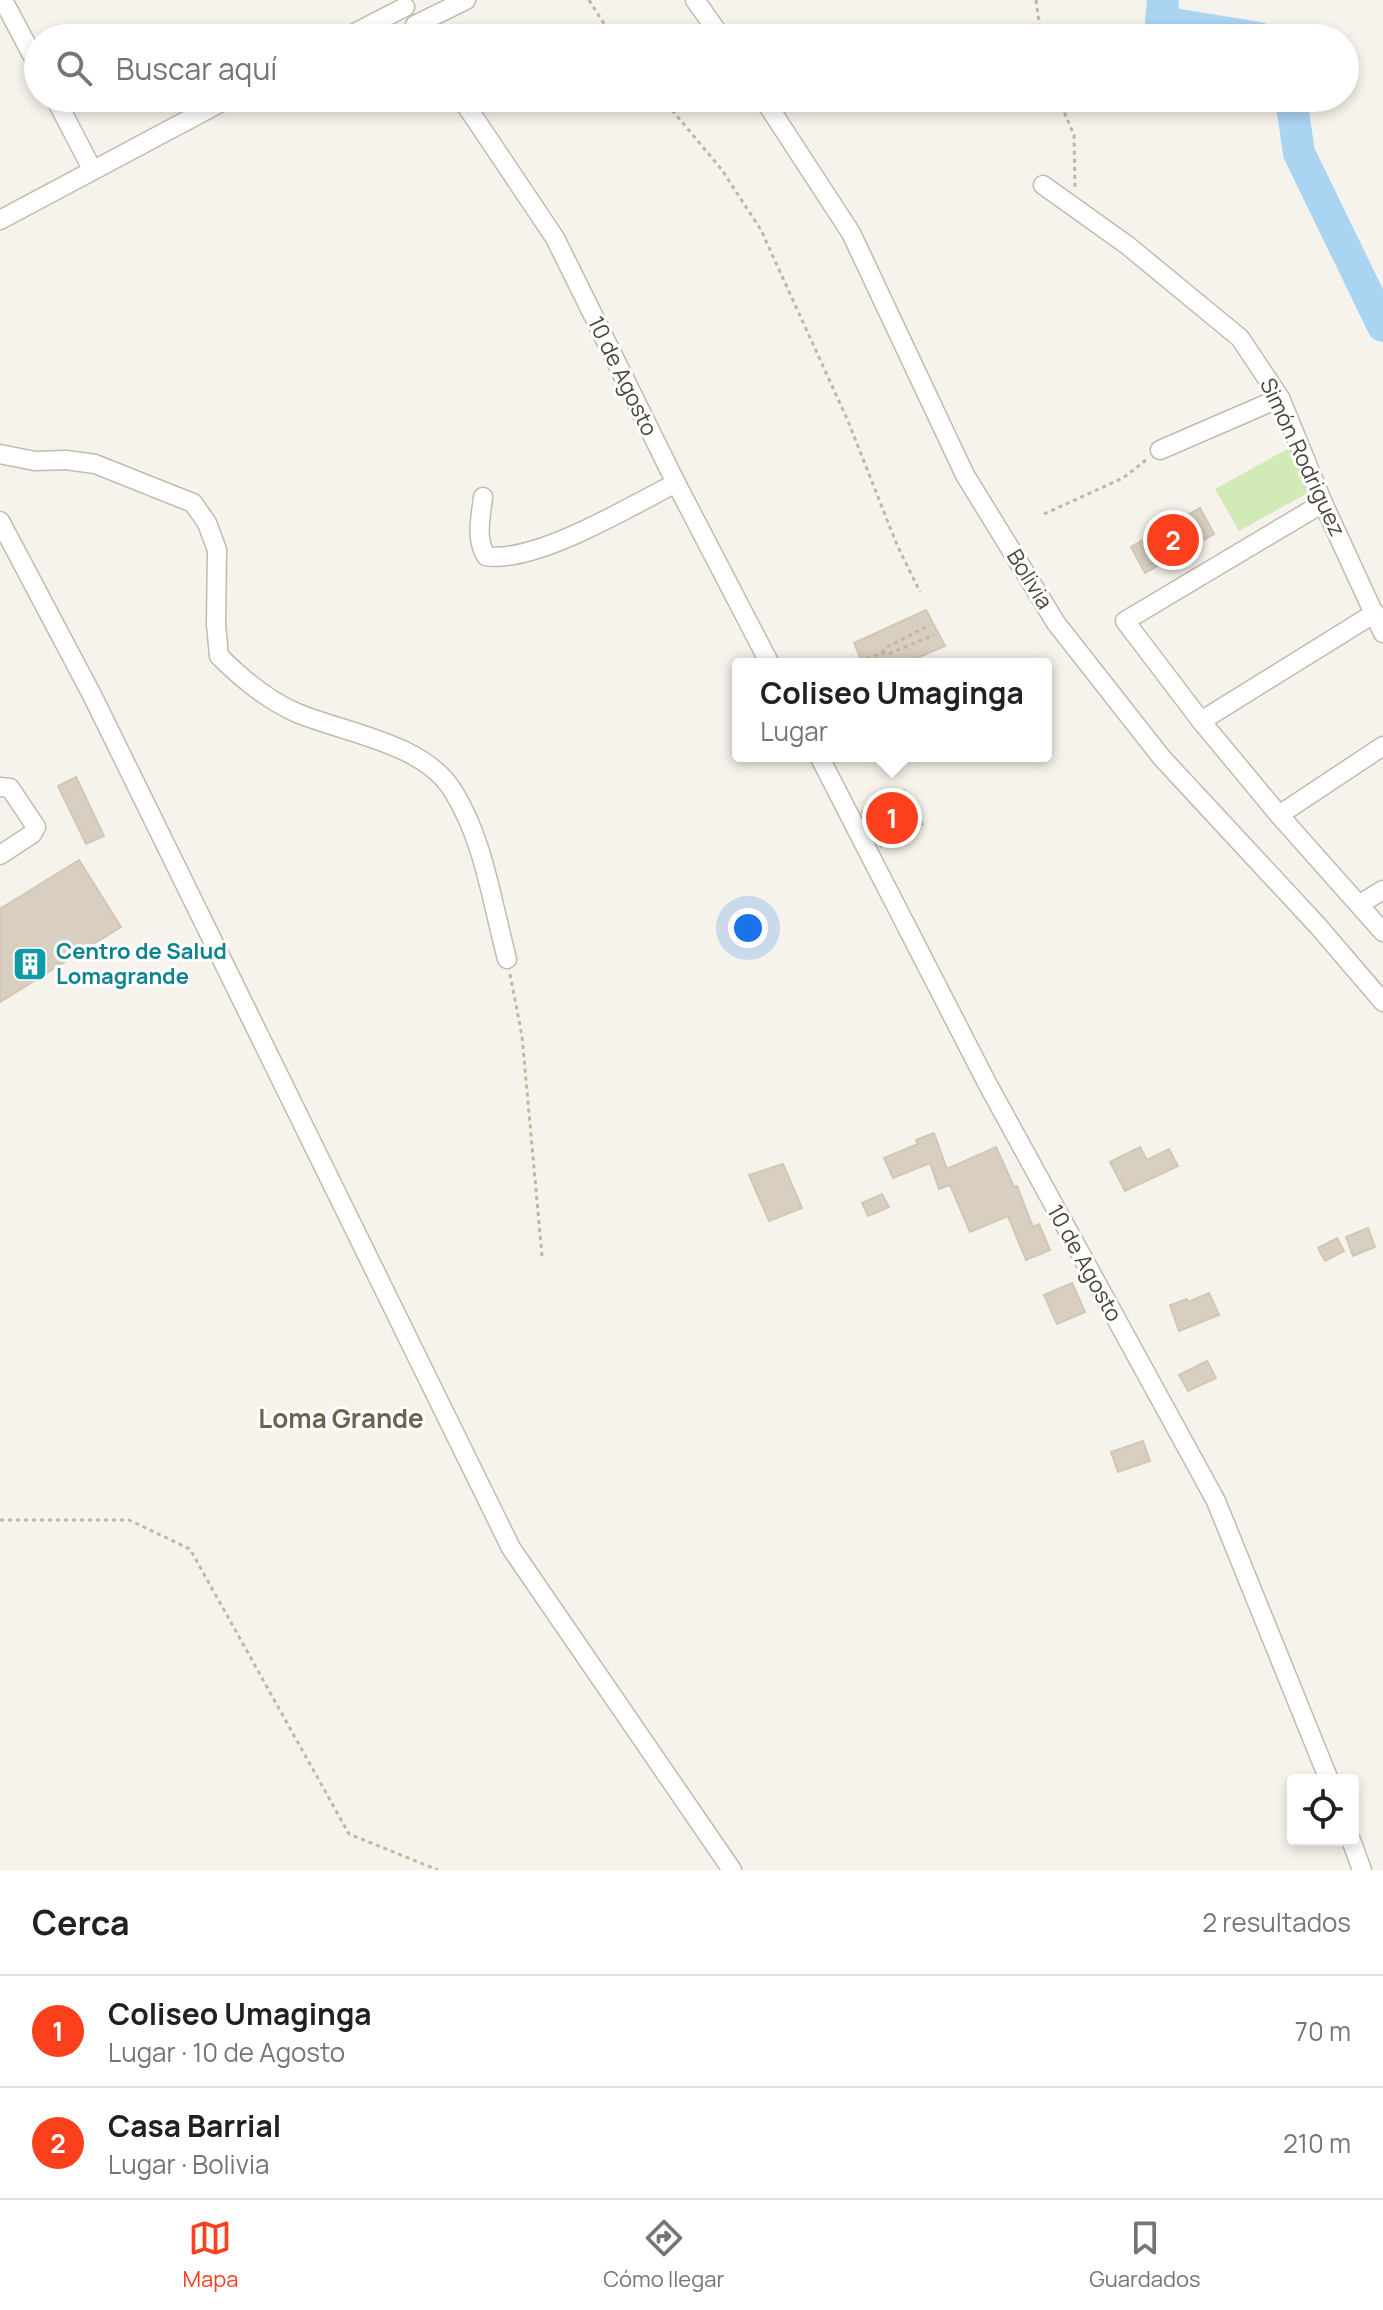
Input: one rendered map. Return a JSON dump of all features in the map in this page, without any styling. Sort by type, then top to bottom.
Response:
[{"type":"street","points":[[3,0],[24,40]]},
{"type":"street","points":[[431,24],[466,0]]},
{"type":"street","points":[[695,0],[712,24]]},
{"type":"street","points":[[369,24],[404,4],[415,24]]},
{"type":"street","points":[[62,112],[92,169]]},
{"type":"street","points":[[0,220],[202,112]]},
{"type":"street","name":"10 de Agosto","points":[[470,112],[555,238],[767,658]]},
{"type":"street","name":"Bolivia","points":[[772,112],[851,233],[965,475],[1056,623],[1162,758],[1318,926],[1383,1002]]},
{"type":"street","name":"Simón Rodriguez","points":[[1043,185],[1076,207],[1240,338],[1280,398],[1323,503],[1383,633]]},
{"type":"street","points":[[1160,450],[1280,398]]},
{"type":"street","points":[[0,454],[35,461],[66,460],[95,464],[193,503],[207,523],[217,550],[219,656],[261,693],[296,713],[388,743],[423,762],[451,788],[472,827],[507,959]]},
{"type":"street","points":[[483,497],[479,535],[481,548],[486,556],[496,558],[558,541],[676,483]]},
{"type":"street","points":[[1323,503],[1125,621],[1201,721],[1279,815],[1381,926]]},
{"type":"street","points":[[0,521],[92,695],[511,1548],[732,1870]]},
{"type":"street","points":[[1201,721],[1375,613]]},
{"type":"street","points":[[1279,815],[1383,746]]},
{"type":"street","name":"10 de Agosto","points":[[822,762],[987,1083],[1216,1501],[1327,1774]]},
{"type":"street","points":[[0,787],[10,788],[36,827],[32,834],[0,855]]},
{"type":"street","points":[[1360,904],[1383,890]]},
{"type":"street","points":[[1353,1846],[1362,1870]]},
{"type":"path","points":[[589,0],[604,24]]},
{"type":"path","points":[[1036,0],[1039,24]]},
{"type":"path","points":[[674,112],[722,170],[761,230],[848,421],[897,545],[920,592]]},
{"type":"path","points":[[1064,112],[1074,135],[1076,207]]},
{"type":"path","points":[[1044,514],[1123,478],[1160,450]]},
{"type":"path","points":[[882,653],[885,648],[930,625]]},
{"type":"path","points":[[868,658],[888,654],[934,635]]},
{"type":"path","points":[[507,959],[522,1036],[542,1256]]},
{"type":"path","points":[[0,1520],[129,1520],[190,1549],[349,1834],[438,1870]]},
{"type":"green space","points":[[1289,448],[1313,490],[1239,531],[1215,489]]},
{"type":"building","points":[[1200,508],[1214,534],[1145,573],[1131,547]]},
{"type":"building","points":[[926,610],[945,646],[917,658],[860,658],[854,643]]},
{"type":"building","points":[[76,777],[104,836],[86,844],[58,786]]},
{"type":"building","points":[[904,790],[923,824],[881,847],[862,812]]},
{"type":"building","name":"Centro de Salud Lomagrande","points":[[79,860],[121,927],[0,1002],[0,909]]},
{"type":"building","points":[[934,1133],[947,1169],[996,1147],[1014,1187],[1017,1186],[1033,1227],[1039,1224],[1050,1250],[1026,1260],[1008,1216],[970,1232],[950,1185],[939,1189],[930,1163],[893,1178],[884,1158],[918,1144],[916,1140]]},
{"type":"building","points":[[1140,1147],[1147,1160],[1169,1149],[1178,1166],[1125,1191],[1110,1162]]},
{"type":"building","points":[[783,1164],[802,1208],[769,1221],[749,1175]]},
{"type":"building","points":[[882,1194],[889,1207],[868,1216],[862,1203]]},
{"type":"building","points":[[1368,1228],[1375,1247],[1353,1256],[1346,1237]]},
{"type":"building","points":[[1337,1238],[1344,1251],[1325,1261],[1318,1248]]},
{"type":"building","points":[[1072,1283],[1085,1312],[1057,1324],[1044,1295]]},
{"type":"building","points":[[1209,1293],[1219,1315],[1179,1331],[1170,1305],[1187,1299],[1188,1302]]},
{"type":"building","points":[[1207,1361],[1216,1378],[1188,1391],[1179,1375]]},
{"type":"building","points":[[1143,1441],[1150,1461],[1118,1472],[1111,1452]]},
{"type":"waterway","points":[[1163,0],[1161,22],[1173,24]]},
{"type":"waterway","points":[[1293,112],[1299,153],[1383,326]]},
{"type":"place","name":"Casa Barrial","points":[[1173,540]]},
{"type":"place","name":"Coliseo Umaginga","points":[[892,818]]},
{"type":"place","name":"Centro de Salud Lomagrande","points":[[30,964]]},
{"type":"district","name":"Loma Grande","points":[[341,1418]]}]
